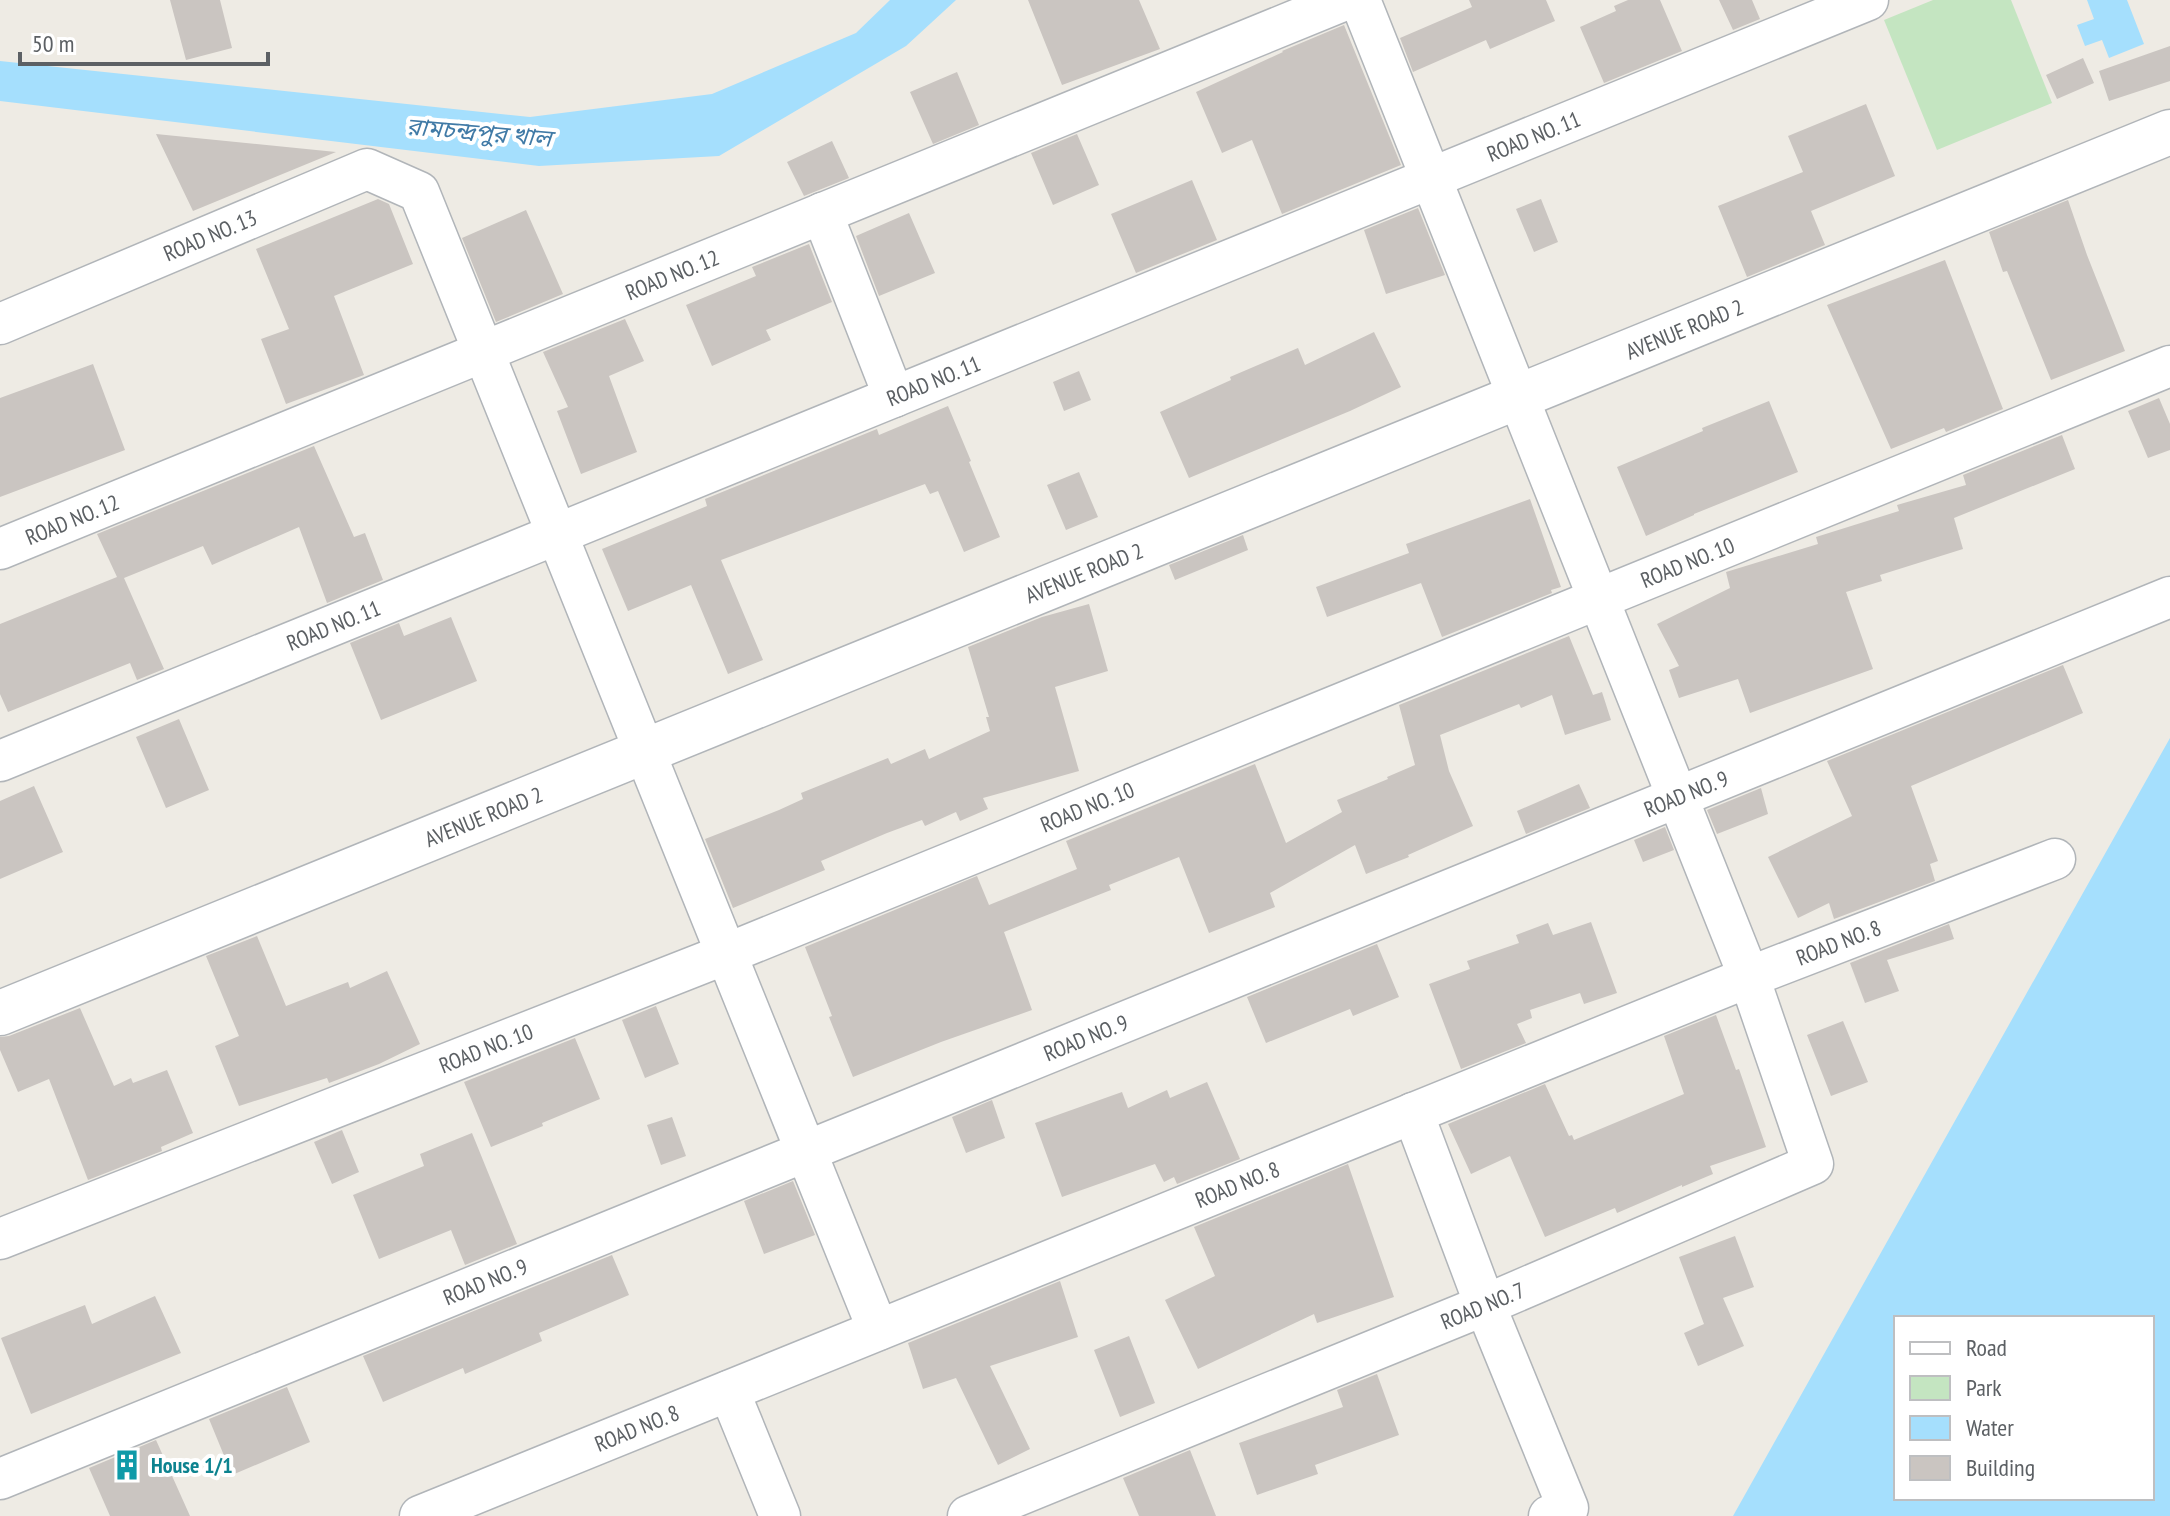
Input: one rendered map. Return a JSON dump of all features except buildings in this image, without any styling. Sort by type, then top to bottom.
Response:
[{"type":"street","name":"ROAD NO. 12","points":[[0,549],[1345,0]]},
{"type":"street","points":[[1360,0],[1749,977]]},
{"type":"street","name":"ROAD NO. 11","points":[[0,761],[1868,0]]},
{"type":"street","name":"AVENUE ROAD 2","points":[[0,1013],[2170,132]]},
{"type":"street","name":"ROAD NO. 13","points":[[0,324],[367,169],[419,192],[483,352]]},
{"type":"street","points":[[822,213],[894,397]]},
{"type":"street","points":[[483,352],[878,1330]]},
{"type":"street","name":"ROAD NO. 10","points":[[0,1239],[726,954],[2170,366]]},
{"type":"street","name":"ROAD NO. 9","points":[[0,1479],[2170,597]]},
{"type":"street","name":"ROAD NO. 8","points":[[420,1516],[1749,977],[2055,859]]},
{"type":"street","name":"ROAD NO. 7","points":[[968,1516],[1485,1305],[1813,1164],[1749,977]]},
{"type":"street","points":[[1413,1113],[1558,1512]]},
{"type":"street","points":[[729,1391],[780,1516]]},
{"type":"green space","points":[[1933,0],[2011,0],[2052,103],[1937,150],[1884,20]]},
{"type":"water","name":"রামচন্দ্রপুর খাল","points":[[890,0],[956,0],[906,46],[719,156],[539,166],[0,101],[0,61],[530,117],[712,94],[856,33]]},
{"type":"water","points":[[2087,0],[2127,0],[2144,44],[2109,58],[2102,40],[2085,46],[2077,25],[2094,19]]},
{"type":"water","points":[[2170,738],[2170,1516],[1733,1516]]},
{"type":"place","name":"House 1/1","points":[[127,1465]]}]
